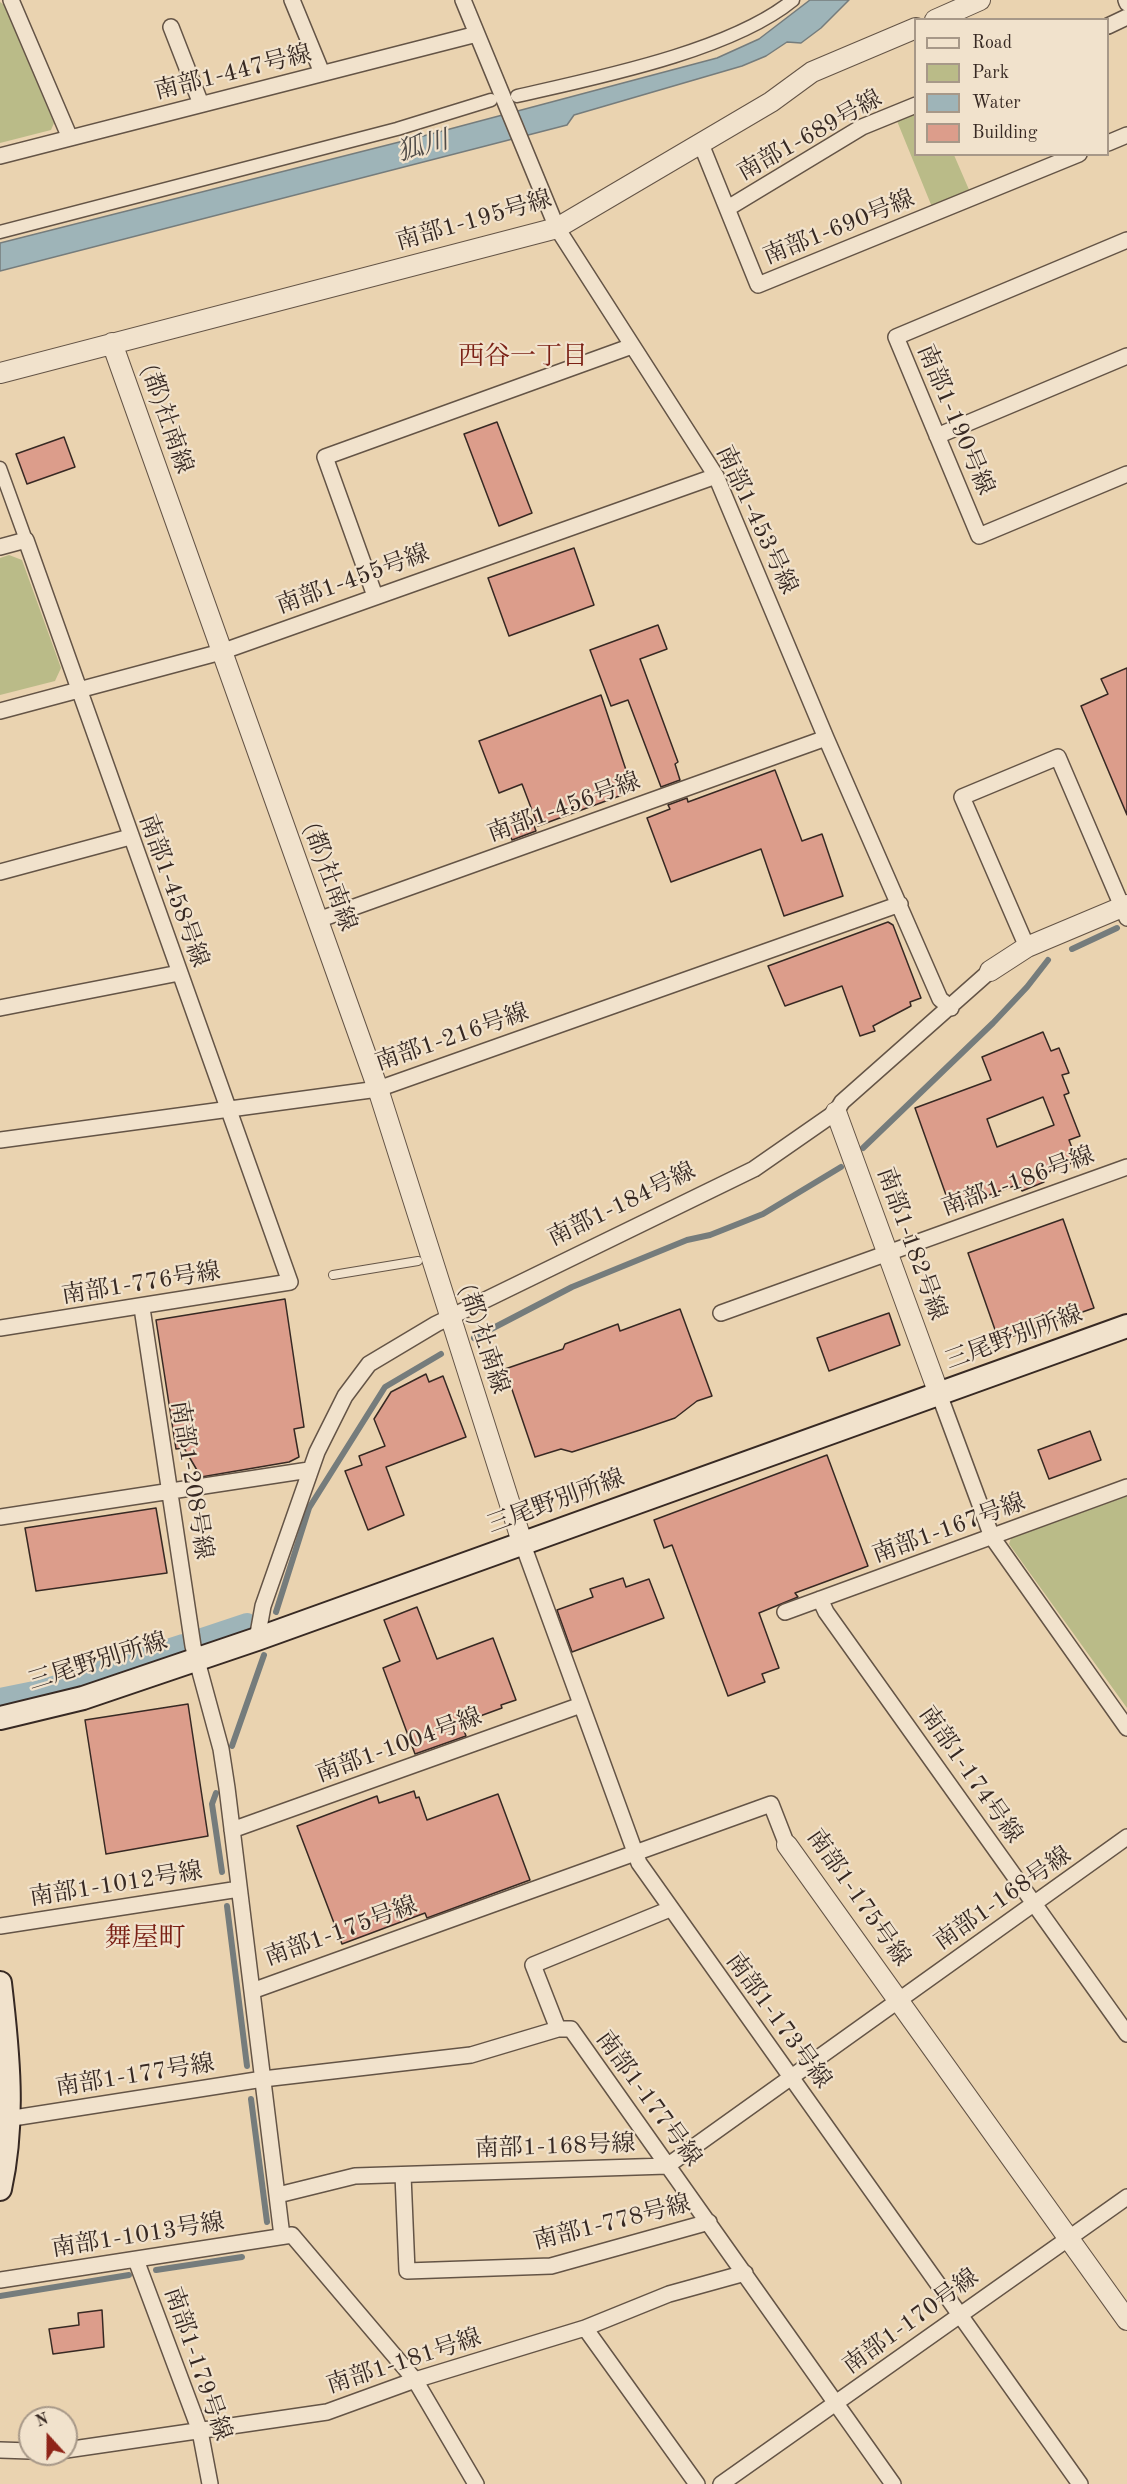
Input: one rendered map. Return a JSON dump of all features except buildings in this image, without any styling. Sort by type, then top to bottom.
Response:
[{"type":"main road","name":"三尾野別所線","points":[[0,1718],[53,1707],[257,1639],[1127,1326]]},
{"type":"main road","points":[[0,1983],[7,2043],[4,2120],[6,2161],[0,2189]]},
{"type":"street","points":[[11,0],[70,138]]},
{"type":"street","points":[[292,0],[322,73]]},
{"type":"street","name":"南部1-453号線","points":[[463,0],[557,228],[716,476],[825,738],[940,999],[951,1008]]},
{"type":"street","points":[[0,232],[583,80],[730,37],[793,0]]},
{"type":"street","points":[[940,18],[980,0]]},
{"type":"street","points":[[1109,25],[1127,17]]},
{"type":"street","points":[[171,27],[201,104]]},
{"type":"street","name":"南部1-195号線","points":[[112,344],[557,228],[771,102],[812,72],[914,28]]},
{"type":"street","name":"南部1-447号線","points":[[0,156],[477,34]]},
{"type":"street","name":"南部1-689号線","points":[[728,208],[862,127],[914,105]]},
{"type":"street","points":[[1109,142],[1127,135]]},
{"type":"street","name":"南部1-690号線","points":[[702,144],[758,285],[1074,156]]},
{"type":"street","name":"南部1-190号線","points":[[1127,240],[896,337],[979,536],[1127,474]]},
{"type":"street","name":"(都)社南線","points":[[0,373],[112,344],[378,1089],[522,1542]]},
{"type":"street","points":[[375,596],[325,457],[632,346]]},
{"type":"street","points":[[937,436],[1127,356]]},
{"type":"street","points":[[0,468],[26,540],[0,547]]},
{"type":"street","name":"南部1-455号線","points":[[0,711],[221,652],[716,476]]},
{"type":"street","name":"南部1-458号線","points":[[26,540],[290,1282]]},
{"type":"street","name":"南部1-456号線","points":[[318,920],[825,738]]},
{"type":"street","points":[[1027,947],[962,796],[1058,757],[1126,910]]},
{"type":"street","points":[[0,872],[130,837]]},
{"type":"street","name":"南部1-216号線","points":[[0,1140],[378,1089],[900,904]]},
{"type":"street","name":"南部1-184号線","points":[[257,1639],[263,1606],[309,1470],[345,1396],[369,1364],[449,1317],[754,1169],[836,1112],[842,1102],[951,1008],[990,971],[1027,947],[1126,910]]},
{"type":"street","points":[[0,1008],[179,973]]},
{"type":"street","name":"南部1-182号線","points":[[836,1112],[939,1394]]},
{"type":"street","name":"南部1-186号線","points":[[721,1313],[1126,1170]]},
{"type":"street","name":"南部1-776号線","points":[[0,1328],[141,1308],[290,1282]]},
{"type":"street","name":"南部1-208号線","points":[[141,1308],[196,1659],[220,1749],[282,2236]]},
{"type":"street","points":[[939,1394],[992,1537],[1127,1728]]},
{"type":"street","points":[[0,1517],[309,1470]]},
{"type":"street","name":"南部1-167号線","points":[[785,1612],[1127,1487]]},
{"type":"street","name":"南部1-173号線","points":[[522,1542],[635,1852],[670,1909],[960,2314],[1077,2483]]},
{"type":"street","name":"南部1-174号線","points":[[820,1599],[826,1612],[1127,2034]]},
{"type":"street","name":"南部1-1004号線","points":[[232,1830],[581,1705]]},
{"type":"street","name":"南部1-175号線","points":[[252,1991],[771,1804],[787,1845],[1127,2320]]},
{"type":"street","name":"南部1-168号線","points":[[278,2196],[355,2176],[668,2166],[1127,1838]]},
{"type":"street","name":"南部1-1012号線","points":[[0,1926],[239,1889]]},
{"type":"street","points":[[558,2029],[533,1965],[670,1909]]},
{"type":"street","name":"南部1-177号線","points":[[4,2120],[263,2079],[471,2055],[558,2029],[571,2029],[893,2484]]},
{"type":"street","name":"南部1-778号線","points":[[403,2175],[407,2271],[551,2266],[709,2222]]},
{"type":"street","name":"南部1-170号線","points":[[721,2484],[1127,2196]]},
{"type":"street","points":[[282,2236],[292,2235],[415,2380],[476,2484]]},
{"type":"street","name":"南部1-1013号線","points":[[0,2280],[282,2236]]},
{"type":"street","name":"南部1-179号線","points":[[136,2260],[200,2431],[210,2484]]},
{"type":"street","name":"南部1-181号線","points":[[78,2448],[327,2412],[415,2380],[585,2328],[669,2294],[745,2273]]},
{"type":"street","points":[[585,2328],[697,2484]]},
{"type":"street","points":[[0,2450],[18,2451]]},
{"type":"lane","points":[[333,1275],[418,1261]]},
{"type":"green space","points":[[0,2],[4,5],[54,123],[51,130],[0,143]]},
{"type":"green space","points":[[914,114],[914,156],[954,156],[970,192],[932,207],[897,121]]},
{"type":"green space","points":[[9,555],[22,560],[61,668],[55,681],[0,695],[0,558]]},
{"type":"green space","points":[[1127,1496],[1127,1708],[1009,1544],[1011,1538]]},
{"type":"water","name":"狐川","points":[[810,0],[849,0],[821,28],[801,43],[787,42],[766,56],[742,66],[574,115],[567,125],[0,271],[0,243],[431,134],[717,58],[759,39]]},
{"type":"waterway","points":[[1072,949],[1117,928]]},
{"type":"waterway","points":[[863,1148],[993,1023],[1027,987],[1048,960]]},
{"type":"waterway","points":[[474,1338],[572,1287],[687,1240],[710,1235],[763,1214],[841,1167]]},
{"type":"waterway","points":[[276,1612],[309,1508],[385,1387],[441,1354]]},
{"type":"waterway","points":[[202,1638],[247,1623]]},
{"type":"waterway","points":[[0,1698],[44,1689],[183,1644]]},
{"type":"waterway","points":[[232,1746],[264,1655]]},
{"type":"waterway","points":[[216,1793],[212,1804],[222,1872]]},
{"type":"waterway","points":[[227,1906],[247,2066]]},
{"type":"waterway","points":[[251,2099],[267,2222]]},
{"type":"waterway","points":[[156,2270],[242,2257]]},
{"type":"waterway","points":[[0,2296],[129,2275]]},
{"type":"district","name":"西谷一丁目","points":[[523,357]]},
{"type":"district","name":"舞屋町","points":[[145,1939]]}]
